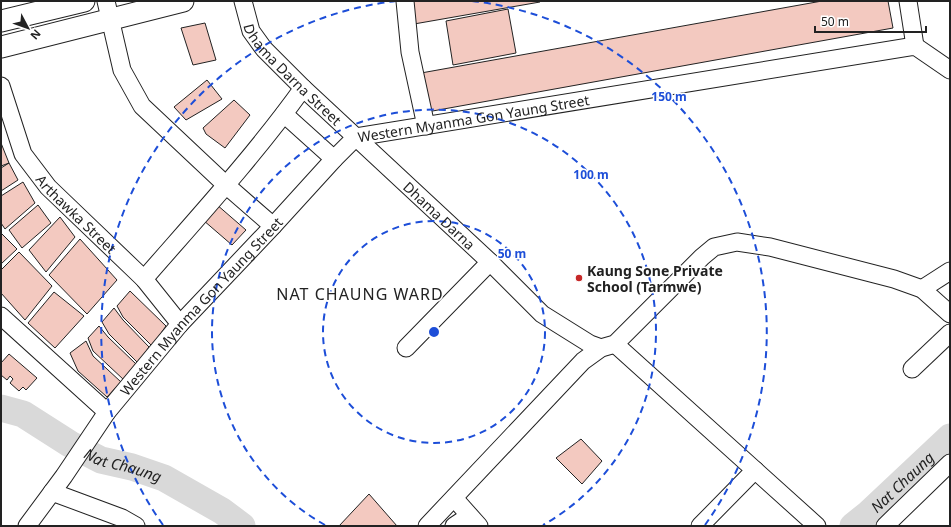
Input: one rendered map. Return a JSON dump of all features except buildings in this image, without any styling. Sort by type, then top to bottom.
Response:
[{"type":"main road","points":[[1,21],[84,1]]},
{"type":"main road","points":[[1,47],[109,10],[183,1]]},
{"type":"street","name":"Dhama Darna Street","points":[[243,1],[251,31],[264,49],[356,138]]},
{"type":"street","points":[[405,1],[410,52],[426,126]]},
{"type":"street","points":[[908,1],[915,46],[950,70]]},
{"type":"street","points":[[109,10],[122,70],[142,106],[226,185],[273,226]]},
{"type":"street","name":"Western Myanma Gon Yaung Street","points":[[27,526],[64,476],[90,435],[107,412],[180,324],[334,159],[356,138],[915,46]]},
{"type":"street","name":"Arthawka Street","points":[[1,86],[23,154],[48,187],[144,279],[180,324]]},
{"type":"street","points":[[144,279],[226,185],[284,114],[303,88]]},
{"type":"street","points":[[284,114],[334,159]]},
{"type":"street","name":"Dhama Darna","points":[[356,138],[490,262],[542,314],[590,344],[608,346],[755,470],[817,526]]},
{"type":"street","points":[[427,526],[583,362],[608,346],[714,247],[737,242],[770,247],[894,279],[922,289],[950,314]]},
{"type":"street","points":[[406,348],[490,262]]},
{"type":"street","points":[[922,289],[950,271]]},
{"type":"street","points":[[1,316],[107,412]]},
{"type":"street","points":[[912,369],[950,333]]},
{"type":"street","points":[[885,526],[950,463]]},
{"type":"street","points":[[700,526],[755,470]]},
{"type":"street","points":[[52,492],[122,518],[136,526]]},
{"type":"street","points":[[454,498],[474,521],[454,526]]},
{"type":"waterway","name":"Nat Chaung","points":[[1,408],[23,414],[70,444],[101,460],[132,467],[164,478],[222,511],[242,526]]},
{"type":"waterway","name":"Nat Chaung","points":[[853,526],[868,514],[950,437]]},
{"type":"place","name":"Kaung Sone Private School (Tarmwe)","points":[[579,278]]},
{"type":"district","name":"NAT CHAUNG WARD","points":[[360,294]]}]
